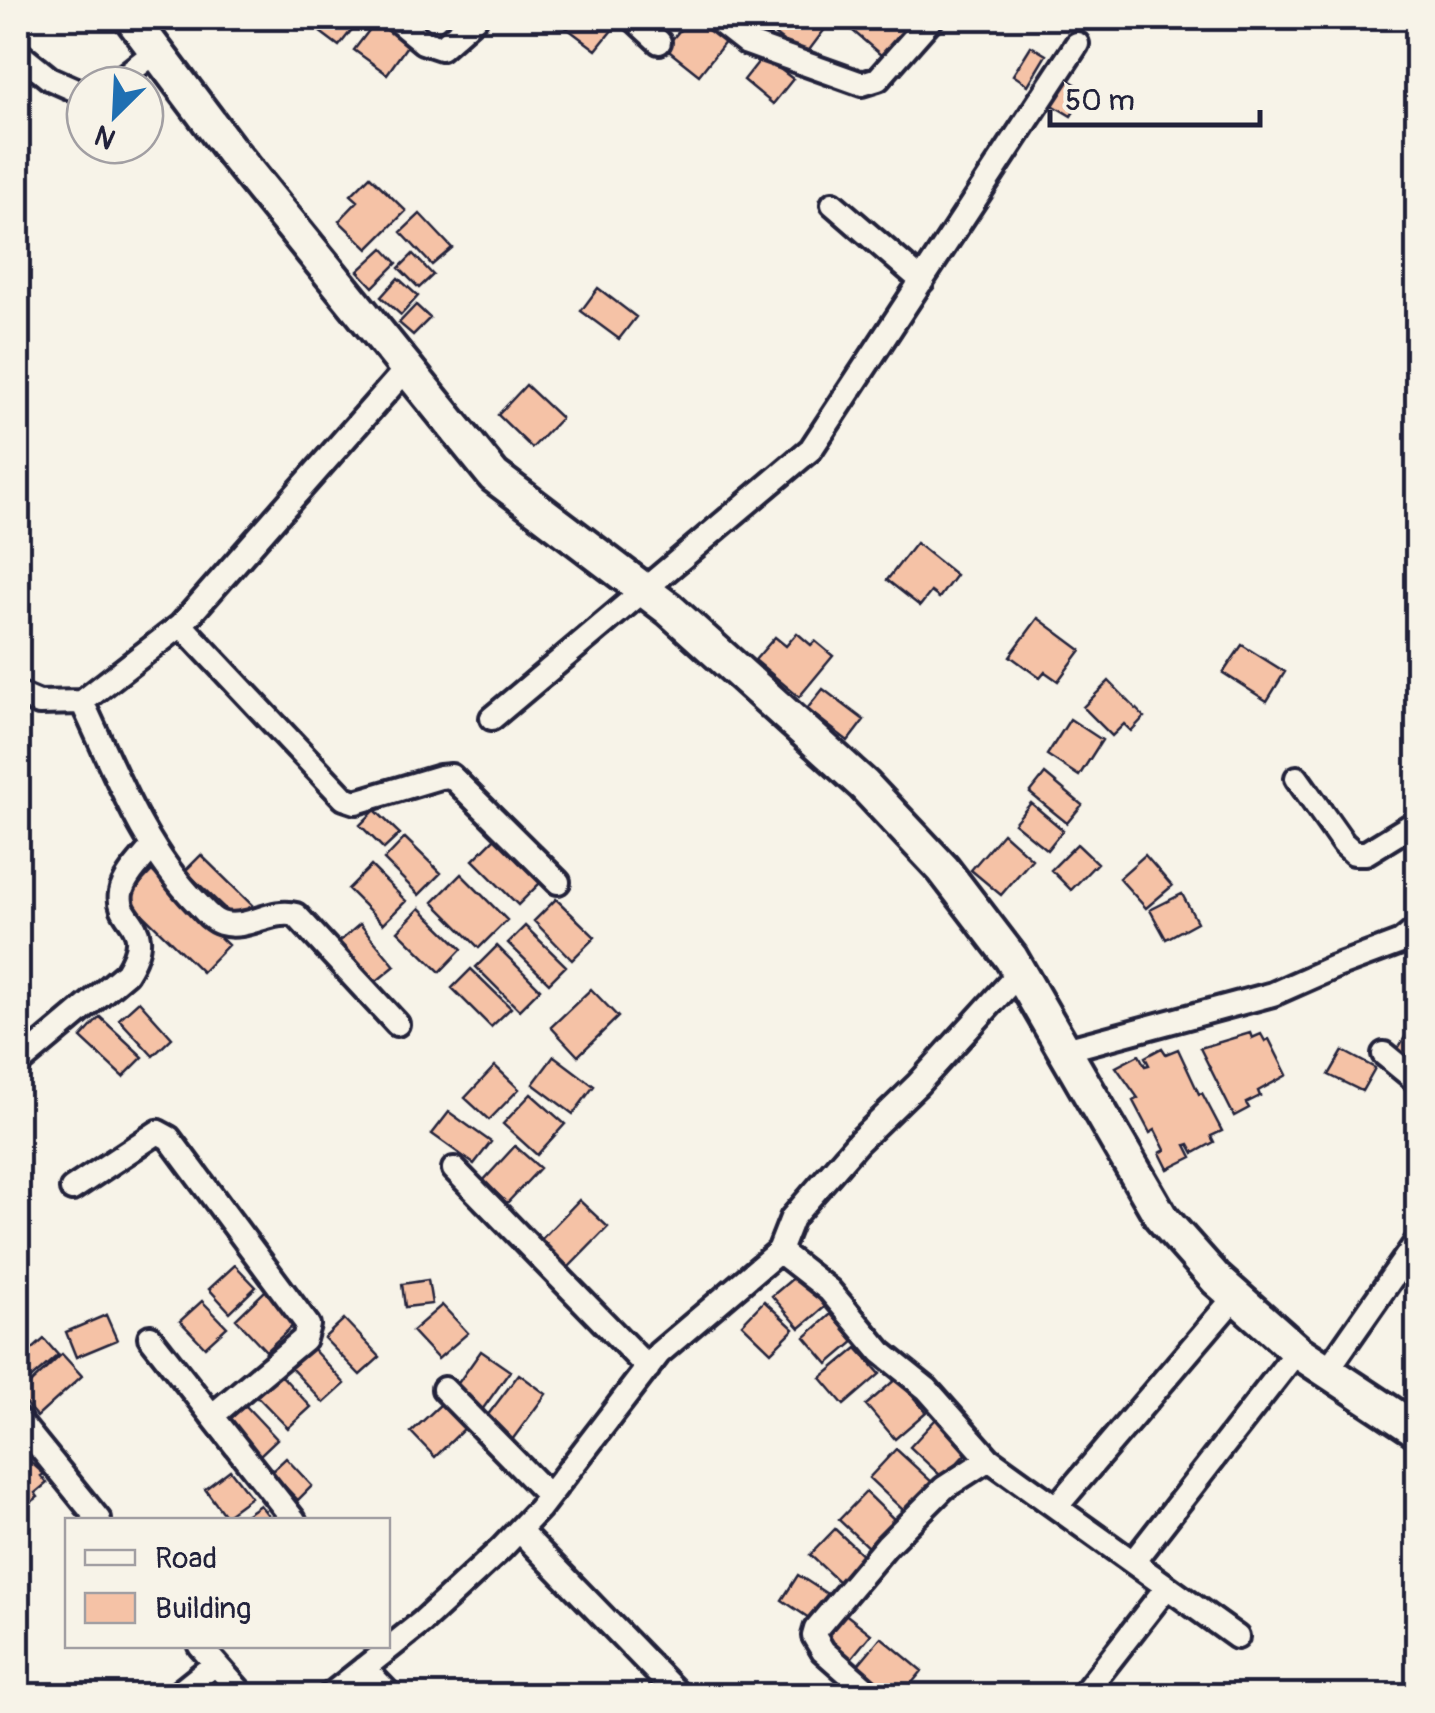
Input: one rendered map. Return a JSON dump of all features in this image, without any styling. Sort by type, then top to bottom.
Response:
[{"type":"street","points":[[131,18],[494,476],[669,609],[864,785],[943,869],[1019,973],[1161,1217],[1216,1279],[1326,1372],[1418,1432]]},
{"type":"street","points":[[394,18],[422,42],[441,48],[475,18]]},
{"type":"street","points":[[634,18],[659,42]]},
{"type":"street","points":[[715,18],[748,43],[862,84],[878,78],[932,18]]},
{"type":"street","points":[[492,718],[811,449],[1077,44]]},
{"type":"street","points":[[18,52],[48,78],[65,85]]},
{"type":"street","points":[[138,65],[155,52]]},
{"type":"street","points":[[833,204],[922,280]]},
{"type":"street","points":[[18,694],[39,703],[82,702],[181,624],[406,368]]},
{"type":"street","points":[[181,624],[344,798],[356,802],[451,776],[558,882]]},
{"type":"street","points":[[82,702],[152,847],[171,876],[211,918],[240,925],[286,912],[306,922],[397,1024]]},
{"type":"street","points":[[1298,778],[1342,843],[1354,853],[1366,853],[1418,821]]},
{"type":"street","points":[[18,1064],[126,973],[138,955],[140,937],[120,900],[122,886],[152,847]]},
{"type":"street","points":[[1064,1050],[1274,994],[1401,942],[1418,928]]},
{"type":"street","points":[[390,1642],[436,1610],[519,1530],[660,1353],[779,1251],[792,1218],[803,1205],[1019,973]]},
{"type":"street","points":[[1384,1054],[1418,1082]]},
{"type":"street","points":[[72,1190],[152,1134],[158,1132],[169,1138],[308,1325],[304,1339],[212,1416]]},
{"type":"street","points":[[454,1169],[648,1368]]},
{"type":"street","points":[[1326,1372],[1418,1240]]},
{"type":"street","points":[[779,1251],[829,1290],[882,1352],[927,1390],[990,1459],[1236,1637]]},
{"type":"street","points":[[1056,1507],[1235,1296]]},
{"type":"street","points":[[150,1337],[292,1518]]},
{"type":"street","points":[[1133,1562],[1298,1350]]},
{"type":"street","points":[[444,1389],[549,1496]]},
{"type":"street","points":[[18,1420],[97,1518]]},
{"type":"street","points":[[874,1696],[823,1651],[814,1636],[816,1629],[887,1545],[944,1488],[990,1459]]},
{"type":"street","points":[[519,1530],[680,1696]]},
{"type":"street","points":[[1082,1696],[1167,1588]]},
{"type":"street","points":[[329,1696],[384,1648]]},
{"type":"street","points":[[175,1696],[208,1654],[244,1696]]},
{"type":"street","points":[[364,1668],[391,1696]]},
{"type":"building","points":[[324,18],[361,18],[339,46],[315,28]]},
{"type":"building","points":[[564,18],[621,19],[596,50],[560,23]]},
{"type":"building","points":[[649,18],[675,18],[665,30]]},
{"type":"building","points":[[690,18],[696,18],[726,41],[699,75],[665,48]]},
{"type":"building","points":[[738,18],[778,18],[763,37]]},
{"type":"building","points":[[787,18],[810,18],[825,29],[804,57],[774,34]]},
{"type":"building","points":[[850,18],[889,18],[904,30],[882,56],[845,24]]},
{"type":"building","points":[[377,20],[409,43],[387,74],[354,50]]},
{"type":"building","points":[[1031,46],[1046,55],[1028,85],[1013,75]]},
{"type":"building","points":[[763,56],[793,79],[773,104],[744,80]]},
{"type":"building","points":[[1067,79],[1087,91],[1071,116],[1051,104]]},
{"type":"building","points":[[370,176],[406,211],[368,249],[339,221],[358,201],[351,195]]},
{"type":"building","points":[[420,214],[452,248],[432,265],[401,232]]},
{"type":"building","points":[[383,248],[397,263],[373,287],[358,271]]},
{"type":"building","points":[[413,254],[433,275],[419,288],[399,268]]},
{"type":"building","points":[[398,278],[418,296],[401,315],[381,297]]},
{"type":"building","points":[[598,288],[636,317],[619,339],[581,311]]},
{"type":"building","points":[[416,305],[430,318],[413,335],[399,323]]},
{"type":"building","points":[[526,385],[561,418],[532,448],[498,415]]},
{"type":"building","points":[[916,543],[956,575],[939,598],[931,592],[920,606],[887,580]]},
{"type":"building","points":[[1038,618],[1081,650],[1058,681],[1045,672],[1040,678],[1010,656]]},
{"type":"building","points":[[797,633],[833,656],[799,697],[755,660],[775,637],[786,646]]},
{"type":"building","points":[[1242,645],[1285,672],[1267,701],[1223,673]]},
{"type":"building","points":[[1109,681],[1144,717],[1131,731],[1124,724],[1112,736],[1083,707]]},
{"type":"building","points":[[823,689],[864,720],[848,741],[807,709]]},
{"type":"building","points":[[1070,719],[1102,740],[1079,776],[1047,755]]},
{"type":"building","points":[[1045,774],[1082,805],[1067,823],[1030,793]]},
{"type":"building","points":[[1031,803],[1063,830],[1047,850],[1014,823]]},
{"type":"building","points":[[375,810],[400,834],[384,849],[360,825]]},
{"type":"building","points":[[1003,833],[1032,859],[1001,895],[971,870]]},
{"type":"building","points":[[498,835],[543,880],[518,905],[473,860]]},
{"type":"building","points":[[405,838],[441,873],[419,895],[384,860]]},
{"type":"building","points":[[1077,844],[1097,863],[1071,890],[1051,870]]},
{"type":"building","points":[[201,855],[252,905],[237,920],[185,871]]},
{"type":"building","points":[[1145,855],[1172,886],[1146,908],[1119,878]]},
{"type":"building","points":[[371,866],[406,901],[383,924],[348,889]]},
{"type":"building","points":[[152,871],[228,945],[202,972],[126,898]]},
{"type":"building","points":[[461,874],[507,920],[479,948],[433,902]]},
{"type":"building","points":[[1182,894],[1197,922],[1166,939],[1150,910]]},
{"type":"building","points":[[556,899],[595,937],[572,960],[534,921]]},
{"type":"building","points":[[420,908],[462,949],[440,972],[398,931]]},
{"type":"building","points":[[360,924],[395,966],[373,984],[339,942]]},
{"type":"building","points":[[525,926],[566,966],[549,983],[508,943]]},
{"type":"building","points":[[497,946],[540,989],[519,1010],[476,967]]},
{"type":"building","points":[[471,969],[511,1008],[491,1027],[452,988]]},
{"type":"building","points":[[591,989],[618,1017],[578,1056],[551,1027]]},
{"type":"building","points":[[139,1001],[172,1038],[153,1056],[119,1019]]},
{"type":"building","points":[[100,1017],[143,1057],[123,1077],[81,1038]]},
{"type":"building","points":[[1415,1021],[1418,1023],[1418,1062],[1397,1050]]},
{"type":"building","points":[[1250,1033],[1252,1038],[1261,1034],[1265,1041],[1269,1039],[1287,1075],[1258,1091],[1260,1096],[1246,1103],[1249,1108],[1234,1116],[1200,1048]]},
{"type":"building","points":[[1162,1048],[1166,1054],[1178,1049],[1222,1131],[1211,1136],[1214,1142],[1194,1153],[1186,1145],[1192,1157],[1168,1169],[1160,1153],[1165,1150],[1155,1130],[1150,1133],[1133,1101],[1138,1098],[1116,1067],[1139,1055],[1145,1066],[1149,1065],[1145,1057]]},
{"type":"building","points":[[1343,1051],[1375,1068],[1362,1091],[1329,1075]]},
{"type":"building","points":[[554,1056],[594,1086],[573,1114],[533,1084]]},
{"type":"building","points":[[495,1066],[519,1089],[489,1120],[465,1098]]},
{"type":"building","points":[[531,1094],[565,1124],[537,1155],[503,1124]]},
{"type":"building","points":[[449,1112],[491,1142],[474,1164],[432,1134]]},
{"type":"building","points":[[515,1146],[540,1168],[507,1203],[483,1181]]},
{"type":"building","points":[[579,1200],[608,1227],[562,1274],[534,1247]]},
{"type":"building","points":[[235,1265],[256,1287],[230,1312],[209,1289]]},
{"type":"building","points":[[799,1273],[827,1305],[800,1328],[772,1296]]},
{"type":"building","points":[[428,1280],[432,1304],[405,1307],[402,1284]]},
{"type":"building","points":[[266,1290],[296,1323],[266,1351],[236,1319]]},
{"type":"building","points":[[202,1301],[227,1327],[205,1347],[180,1321]]},
{"type":"building","points":[[764,1301],[794,1329],[771,1352],[742,1324]]},
{"type":"building","points":[[442,1305],[468,1333],[438,1359],[412,1331]]},
{"type":"building","points":[[831,1314],[855,1341],[828,1364],[805,1337]]},
{"type":"building","points":[[106,1315],[117,1340],[76,1357],[66,1332]]},
{"type":"building","points":[[344,1319],[380,1357],[360,1375],[324,1338]]},
{"type":"building","points":[[44,1339],[58,1355],[18,1390],[18,1362]]},
{"type":"building","points":[[312,1348],[345,1384],[324,1403],[291,1368]]},
{"type":"building","points":[[857,1348],[880,1374],[844,1405],[821,1378]]},
{"type":"building","points":[[481,1351],[510,1371],[482,1410],[454,1389]]},
{"type":"building","points":[[62,1354],[82,1376],[37,1417],[18,1395]]},
{"type":"building","points":[[280,1374],[311,1407],[288,1428],[257,1396]]},
{"type":"building","points":[[519,1374],[546,1394],[512,1440],[484,1420]]},
{"type":"building","points":[[897,1378],[926,1412],[895,1439],[866,1405]]},
{"type":"building","points":[[442,1403],[465,1428],[435,1457],[411,1432]]},
{"type":"building","points":[[245,1405],[277,1439],[258,1457],[226,1423]]},
{"type":"building","points":[[936,1419],[969,1450],[943,1478],[910,1447]]},
{"type":"building","points":[[896,1449],[933,1483],[905,1512],[869,1478]]},
{"type":"building","points":[[286,1458],[312,1486],[298,1500],[271,1472]]},
{"type":"building","points":[[27,1459],[44,1474],[41,1476],[47,1483],[35,1493],[38,1497],[18,1512],[18,1466]]},
{"type":"building","points":[[230,1470],[251,1497],[225,1516],[205,1489]]},
{"type":"building","points":[[866,1492],[897,1522],[871,1550],[839,1520]]},
{"type":"building","points":[[260,1505],[270,1518],[241,1518]]},
{"type":"building","points":[[835,1529],[866,1558],[841,1584],[810,1555]]},
{"type":"building","points":[[798,1575],[832,1597],[815,1622],[782,1600]]},
{"type":"building","points":[[839,1609],[871,1634],[849,1661],[818,1634]]},
{"type":"building","points":[[881,1637],[922,1671],[901,1696],[892,1696],[857,1666]]},
{"type":"building","points":[[843,1684],[857,1696],[834,1696]]}]
